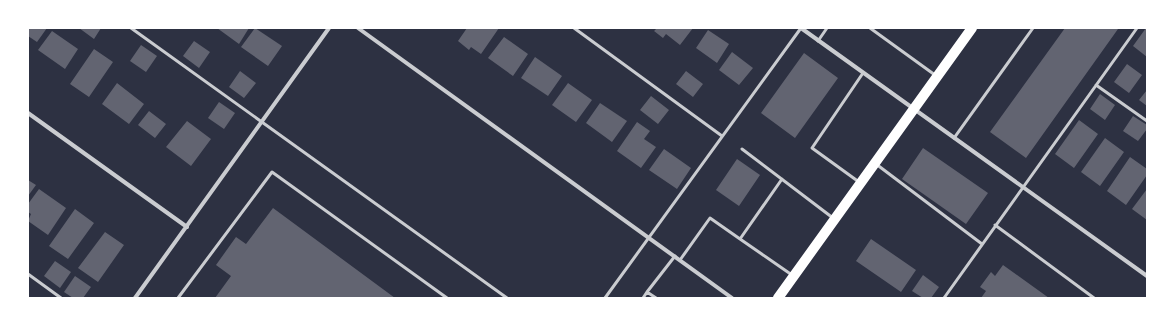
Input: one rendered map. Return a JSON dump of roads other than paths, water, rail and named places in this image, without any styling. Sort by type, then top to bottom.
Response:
[{"type":"main road","points":[[778,298],[972,28]]},
{"type":"street","points":[[136,298],[329,28]]},
{"type":"street","points":[[358,28],[732,298]]},
{"type":"street","points":[[801,28],[1147,276]]},
{"type":"street","points":[[28,113],[187,227]]},
{"type":"lane","points":[[131,28],[507,298]]},
{"type":"lane","points":[[574,28],[722,136]]},
{"type":"lane","points":[[605,298],[801,28]]},
{"type":"lane","points":[[818,41],[827,28]]},
{"type":"lane","points":[[870,28],[937,76]]},
{"type":"lane","points":[[954,138],[1033,28]]},
{"type":"lane","points":[[944,298],[1137,28]]},
{"type":"lane","points":[[860,183],[812,148],[863,73]]},
{"type":"lane","points":[[1096,85],[1147,121]]},
{"type":"lane","points":[[742,149],[835,219]]},
{"type":"lane","points":[[874,163],[982,244]]},
{"type":"lane","points":[[178,298],[272,172],[447,298]]},
{"type":"lane","points":[[740,239],[782,179]]},
{"type":"lane","points":[[680,260],[710,218],[794,276]]},
{"type":"lane","points":[[995,226],[1094,298]]},
{"type":"lane","points":[[643,298],[675,256]]},
{"type":"lane","points":[[28,274],[61,298]]},
{"type":"lane","points":[[647,292],[656,298]]}]
